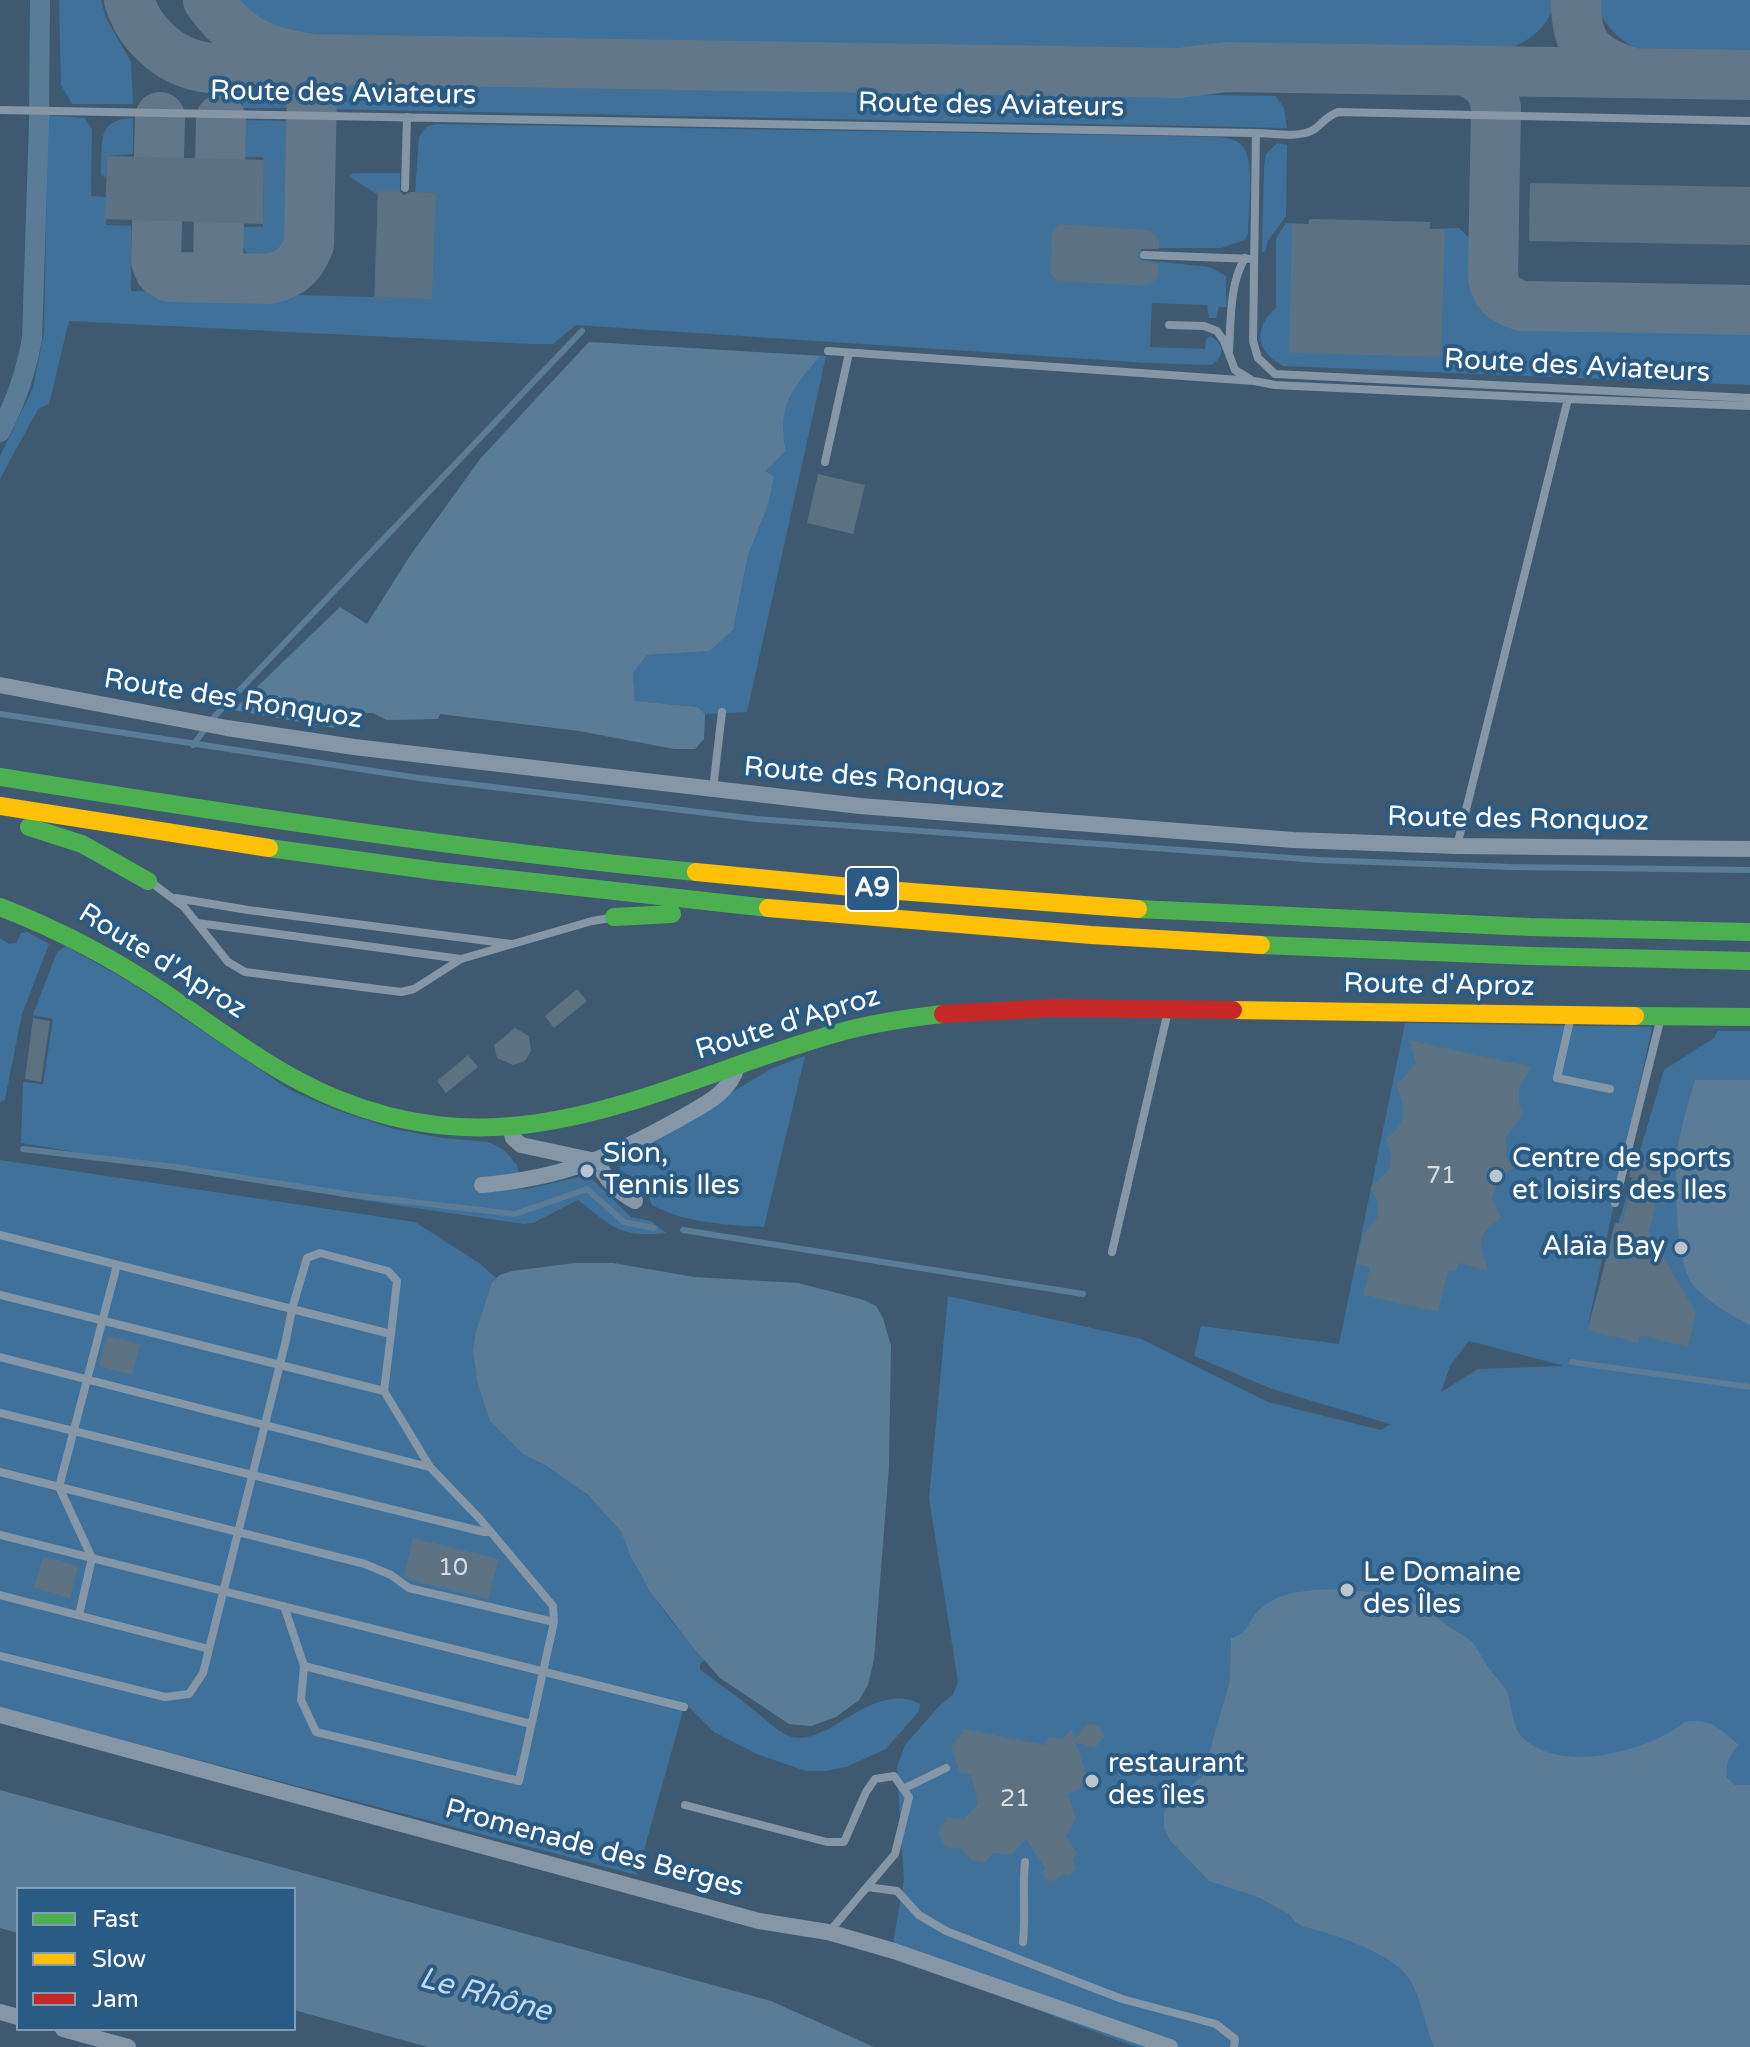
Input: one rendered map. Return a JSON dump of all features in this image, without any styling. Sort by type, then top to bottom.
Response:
[{"type":"main road","name":"A9","points":[[0,777],[442,842],[661,868],[899,891],[1352,921],[1750,932]]},
{"type":"main road","name":"A9","points":[[0,806],[410,868],[856,917],[1327,949],[1750,961]]},
{"type":"main road","points":[[0,818],[82,844],[148,881]]},
{"type":"main road","name":"Route d'Aproz","points":[[0,907],[89,944],[268,1062],[316,1090],[361,1107],[452,1127],[539,1126],[582,1118],[636,1103],[835,1033],[945,1012],[1053,1008],[1750,1017]]},
{"type":"main road","points":[[614,917],[656,914],[856,917]]},
{"type":"street","name":"Route des Ronquoz","points":[[0,685],[186,721],[369,749],[860,806],[1293,840],[1457,846],[1750,849]]},
{"type":"street","points":[[482,1185],[528,1181],[597,1161],[629,1147],[708,1102],[734,1079],[737,1067]]},
{"type":"street","points":[[510,1128],[513,1138],[521,1145],[597,1161]]},
{"type":"street","points":[[597,1161],[605,1178],[620,1193],[635,1201]]},
{"type":"street","name":"Promenade des Berges","points":[[0,1715],[759,1921],[828,1932],[894,1951],[1170,2047]]},
{"type":"street","points":[[70,2031],[128,2047]]},
{"type":"lane","name":"Route des Aviateurs","points":[[0,110],[1256,133],[1249,258],[1253,341],[1258,358],[1275,374],[1750,398]]},
{"type":"lane","points":[[1256,133],[1295,134],[1311,131],[1324,118],[1338,112],[1750,121]]},
{"type":"lane","points":[[405,188],[407,117]]},
{"type":"lane","points":[[1144,255],[1249,258]]},
{"type":"lane","points":[[1229,356],[1238,273],[1249,258]]},
{"type":"lane","points":[[1169,325],[1204,326],[1217,331],[1235,370],[1254,381]]},
{"type":"lane","name":"Route des Aviateurs","points":[[828,351],[1290,386],[1750,406]]},
{"type":"lane","points":[[825,462],[849,353]]},
{"type":"lane","name":"Route des Aviateurs","points":[[1457,846],[1568,399]]},
{"type":"lane","points":[[713,790],[722,712]]},
{"type":"lane","points":[[148,881],[175,898],[236,968],[245,972],[383,991],[408,991],[461,959],[614,917]]},
{"type":"lane","points":[[175,898],[514,944]]},
{"type":"lane","points":[[198,923],[461,959]]},
{"type":"lane","points":[[1112,1252],[1168,1010]]},
{"type":"lane","points":[[1572,1015],[1557,1078],[1610,1089]]},
{"type":"lane","points":[[1615,1203],[1661,1016]]},
{"type":"lane","points":[[0,1235],[391,1334]]},
{"type":"lane","points":[[0,1656],[165,1697],[189,1694],[203,1673],[307,1258],[320,1253],[388,1271],[397,1281],[384,1391],[430,1467],[491,1532],[553,1606],[554,1622],[519,1781],[316,1732],[301,1700],[304,1666],[284,1606]]},
{"type":"lane","points":[[79,1615],[92,1558],[59,1487],[117,1265]]},
{"type":"lane","points":[[0,1295],[384,1391]]},
{"type":"lane","points":[[0,1357],[430,1467]]},
{"type":"lane","points":[[0,1413],[491,1532]]},
{"type":"lane","points":[[0,1472],[365,1564],[391,1575],[409,1588],[554,1622]]},
{"type":"lane","points":[[0,1535],[684,1707]]},
{"type":"lane","points":[[0,1595],[209,1649]]},
{"type":"lane","points":[[304,1666],[531,1724]]},
{"type":"lane","points":[[903,1789],[946,1768]]},
{"type":"lane","points":[[685,1805],[827,1842],[844,1842],[875,1779],[894,1776],[909,1797],[895,1854],[828,1932]]},
{"type":"lane","points":[[1023,1942],[1025,1862]]},
{"type":"lane","points":[[867,1887],[897,1891],[919,1915],[946,1931],[1122,1999],[1216,2024],[1235,2039],[1234,2047]]},
{"type":"shaded area","points":[[59,0],[101,0],[106,18],[131,62],[133,104],[72,104],[61,85]]},
{"type":"shaded area","points":[[231,0],[1556,0],[1540,30],[1493,56],[298,38],[251,22]]},
{"type":"shaded area","points":[[1596,0],[1750,0],[1750,61],[1672,58],[1635,48],[1619,38],[1606,23]]},
{"type":"shaded area","points":[[260,81],[290,88],[296,108],[242,108],[247,92]]},
{"type":"shaded area","points":[[340,82],[1276,96],[1284,108],[1287,128],[327,109],[331,92]]},
{"type":"shaded area","points":[[45,115],[84,118],[92,129],[91,196],[106,197],[106,225],[131,226],[131,291],[374,297],[378,195],[349,176],[353,173],[400,173],[400,208],[414,208],[419,137],[426,127],[436,124],[1221,137],[1240,143],[1247,155],[1250,177],[1248,234],[1245,240],[1221,248],[1141,248],[1141,260],[1210,267],[1226,276],[1226,307],[1219,307],[1216,318],[1209,318],[1207,305],[1152,303],[1150,347],[1205,349],[1206,339],[1210,336],[1221,346],[1221,355],[1211,365],[576,325],[553,344],[531,344],[69,321],[49,404],[38,409],[0,479],[0,456],[33,388],[44,333],[48,128]]},
{"type":"shaded area","points":[[133,118],[133,154],[107,156],[106,177],[101,175],[102,144],[107,128],[121,119]]},
{"type":"shaded area","points":[[242,120],[296,121],[295,244],[287,255],[269,264],[252,258],[241,240],[240,227],[263,227],[264,161],[263,157],[242,157]]},
{"type":"shaded area","points":[[1277,143],[1287,145],[1286,216],[1268,241],[1265,252],[1262,252],[1264,167],[1266,154]]},
{"type":"shaded area","points":[[1309,219],[1430,222],[1430,229],[1459,228],[1469,238],[1470,279],[1476,298],[1493,316],[1508,325],[1750,329],[1750,385],[1283,366],[1267,354],[1260,339],[1263,324],[1276,308],[1276,238],[1286,223],[1309,224]]},
{"type":"shaded area","points":[[589,342],[826,356],[747,712],[705,714],[698,707],[635,701],[633,673],[647,655],[710,651],[733,630],[748,555],[767,508],[764,471],[786,451],[782,431],[441,704],[438,719],[387,720],[373,713],[338,713],[367,624],[410,556],[481,458]]},
{"type":"shaded area","points":[[27,932],[49,944],[22,1014],[5,1099],[0,1103],[0,938],[9,944],[16,943],[21,933]]},
{"type":"shaded area","points":[[66,946],[133,984],[290,1090],[336,1110],[394,1129],[442,1138],[489,1142],[504,1150],[517,1165],[519,1176],[482,1190],[526,1189],[588,1175],[631,1217],[651,1221],[666,1233],[627,1232],[578,1200],[533,1223],[524,1224],[21,1143],[23,1082],[43,1084],[53,1019],[33,1015],[57,952]]},
{"type":"shaded area","name":"Le Domaine des Îles","points":[[1405,1023],[1652,1027],[1588,1325],[1664,1070],[1714,1038],[1718,1031],[1750,1031],[1750,2047],[1136,2047],[891,1955],[904,1880],[897,1767],[905,1745],[941,1704],[953,1695],[958,1682],[929,1498],[948,1296],[1141,1339],[1268,1402],[1381,1430],[1390,1424],[1272,1389],[1194,1356],[1201,1326],[1339,1344]],"holes":[[[1469,1341],[1561,1365],[1478,1369],[1441,1392],[1450,1366]]]},
{"type":"shaded area","points":[[805,1056],[764,1227],[706,1222],[665,1211],[652,1205],[643,1181],[619,1171],[622,1161],[641,1148],[772,1068]]},
{"type":"shaded area","points":[[0,1160],[415,1222],[479,1263],[496,1278],[476,1331],[523,1454],[576,1486],[600,1506],[621,1530],[652,1594],[705,1660],[700,1664],[700,1670],[789,1736],[804,1738],[819,1733],[884,1700],[902,1699],[920,1704],[919,1711],[886,1749],[846,1767],[806,1771],[757,1754],[714,1732],[688,1706],[684,1707],[637,1875],[0,1708]]},
{"type":"water","points":[[589,342],[820,356],[795,388],[785,410],[783,436],[786,451],[765,471],[774,477],[767,508],[748,555],[733,630],[710,651],[647,655],[633,673],[635,701],[698,707],[705,714],[704,739],[695,749],[674,749],[579,731],[440,714],[438,719],[387,720],[373,713],[338,713],[334,728],[233,710],[340,607],[367,624],[410,556],[481,458]]},
{"type":"water","points":[[1695,1080],[1750,1080],[1750,1325],[1720,1308],[1694,1286],[1683,1258],[1677,1216],[1677,1154]]},
{"type":"water","points":[[575,1263],[613,1263],[694,1277],[798,1283],[864,1300],[876,1306],[883,1318],[891,1346],[889,1466],[874,1659],[868,1685],[859,1700],[836,1717],[811,1726],[789,1724],[720,1678],[649,1590],[621,1531],[588,1495],[523,1454],[490,1421],[478,1385],[473,1351],[476,1331],[492,1282],[512,1271]]},
{"type":"water","points":[[1338,1589],[1382,1594],[1408,1602],[1468,1639],[1506,1690],[1520,1735],[1542,1750],[1562,1756],[1606,1755],[1650,1742],[1685,1722],[1694,1721],[1715,1726],[1739,1745],[1727,1764],[1727,1778],[1735,1785],[1750,1785],[1750,2047],[1434,2047],[1416,1993],[1400,1968],[1359,1945],[1302,1926],[1289,1914],[1258,1897],[1209,1881],[1169,1839],[1164,1828],[1164,1813],[1168,1804],[1202,1777],[1230,1681],[1231,1638],[1242,1633],[1260,1609],[1277,1598],[1297,1592]]},
{"type":"water","name":"Le Rhône","points":[[0,1790],[771,2001],[874,2047],[428,2047],[296,2011],[296,1887],[16,1887],[16,1932],[0,1928]]},
{"type":"building","points":[[107,156],[264,160],[263,224],[105,219]]},
{"type":"building","points":[[1530,183],[1750,187],[1750,245],[1529,241]]},
{"type":"building","points":[[378,191],[399,191],[404,195],[410,192],[436,193],[432,299],[375,297]]},
{"type":"building","points":[[1309,219],[1430,222],[1429,229],[1445,229],[1441,357],[1289,353],[1292,224],[1309,224]]},
{"type":"building","points":[[1060,224],[1149,230],[1159,239],[1159,249],[1141,249],[1137,256],[1141,261],[1158,263],[1158,278],[1146,286],[1057,281],[1050,273],[1052,234]]},
{"type":"building","points":[[818,474],[865,485],[853,534],[807,523]]},
{"type":"building","points":[[577,989],[587,1001],[554,1028],[545,1016]]},
{"type":"building","points":[[33,1018],[50,1021],[41,1082],[25,1079]]},
{"type":"building","points":[[515,1028],[529,1036],[531,1051],[525,1061],[513,1065],[497,1058],[494,1045]]},
{"type":"building","points":[[1409,1040],[1532,1067],[1519,1087],[1519,1105],[1523,1114],[1506,1137],[1507,1159],[1514,1168],[1499,1177],[1492,1198],[1501,1218],[1486,1230],[1480,1242],[1488,1271],[1459,1263],[1456,1271],[1448,1270],[1438,1312],[1363,1295],[1370,1268],[1356,1264],[1363,1235],[1378,1217],[1378,1203],[1370,1188],[1389,1170],[1391,1156],[1386,1139],[1397,1129],[1403,1117],[1402,1100],[1396,1085],[1416,1064]]},
{"type":"building","points":[[468,1055],[478,1067],[446,1093],[437,1081]]},
{"type":"building","name":"Alaïa Bay","points":[[1633,1158],[1665,1166],[1649,1232],[1696,1313],[1688,1347],[1640,1335],[1638,1343],[1588,1330],[1615,1223],[1622,1224],[1634,1178],[1629,1177]]},
{"type":"building","points":[[107,1336],[140,1344],[132,1375],[99,1366]]},
{"type":"building","points":[[413,1538],[499,1559],[488,1599],[404,1576]]},
{"type":"building","points":[[43,1556],[78,1566],[70,1598],[34,1588]]},
{"type":"building","points":[[1087,1724],[1099,1725],[1104,1736],[1095,1748],[1076,1743],[1088,1779],[1083,1787],[1068,1794],[1076,1818],[1066,1836],[1077,1853],[1073,1860],[1076,1869],[1069,1876],[1062,1874],[1054,1882],[1046,1879],[1042,1873],[1045,1867],[1026,1839],[1011,1855],[993,1853],[985,1863],[971,1860],[962,1849],[945,1847],[938,1832],[947,1817],[964,1819],[978,1804],[971,1775],[960,1773],[951,1747],[965,1729],[1044,1745],[1049,1737],[1062,1739],[1072,1729],[1075,1739]]},
{"type":"waterway","points":[[0,432],[20,387],[32,339],[40,0]]},
{"type":"waterway","points":[[193,745],[214,717],[582,331]]},
{"type":"waterway","points":[[0,714],[419,778],[756,819],[1318,860],[1511,867],[1750,870]]},
{"type":"waterway","points":[[23,1149],[175,1167],[352,1195],[515,1214],[587,1189],[624,1222],[654,1228]]},
{"type":"waterway","points":[[683,1230],[1083,1294]]},
{"type":"waterway","points":[[1572,1362],[1750,1387]]},
{"type":"taxiway","points":[[129,0],[133,12],[150,37],[170,55],[187,63],[221,69],[296,61]]},
{"type":"taxiway","points":[[208,0],[230,25],[254,43],[267,49],[314,59],[1179,73],[1226,67],[1750,75]]},
{"type":"taxiway","points":[[1576,0],[1579,29],[1588,48],[1605,62],[1632,73]]},
{"type":"taxiway","points":[[160,117],[156,261],[160,271],[170,277],[270,279],[295,267],[309,244],[312,91],[326,71],[349,60]]},
{"type":"taxiway","points":[[1466,71],[1487,85],[1496,108],[1493,274],[1495,287],[1501,295],[1522,306],[1750,310]]},
{"type":"taxiway","points":[[221,119],[218,265],[230,278]]},
{"type":"traffic: fast","points":[[0,777],[434,842],[696,872]]},
{"type":"traffic: fast","points":[[29,827],[82,844],[148,881]]},
{"type":"traffic: fast","points":[[269,848],[435,871],[768,908]]},
{"type":"traffic: fast","points":[[0,907],[42,924],[122,966],[289,1076],[335,1098],[403,1119],[467,1127],[529,1124],[590,1113],[837,1033],[890,1021],[943,1014]]},
{"type":"traffic: fast","points":[[1138,909],[1530,927],[1750,932]]},
{"type":"traffic: fast","points":[[614,917],[672,914]]},
{"type":"traffic: fast","points":[[1261,945],[1750,961]]},
{"type":"traffic: fast","points":[[1635,1016],[1750,1017]]},
{"type":"traffic: slow","points":[[0,806],[269,848]]},
{"type":"traffic: slow","points":[[696,872],[1138,909]]},
{"type":"traffic: slow","points":[[768,908],[1091,935],[1261,945]]},
{"type":"traffic: slow","points":[[1233,1010],[1635,1016]]},
{"type":"traffic: jam","points":[[943,1014],[1053,1008],[1233,1010]]},
{"type":"place","name":"Sion, Tennis Iles","points":[[587,1171]]},
{"type":"place","name":"Centre de sports et loisirs des Iles","points":[[1496,1176]]},
{"type":"place","name":"Alaïa Bay","points":[[1681,1248]]},
{"type":"place","name":"Le Domaine des Îles","points":[[1347,1590]]},
{"type":"place","name":"restaurant des îles","points":[[1092,1781]]}]
